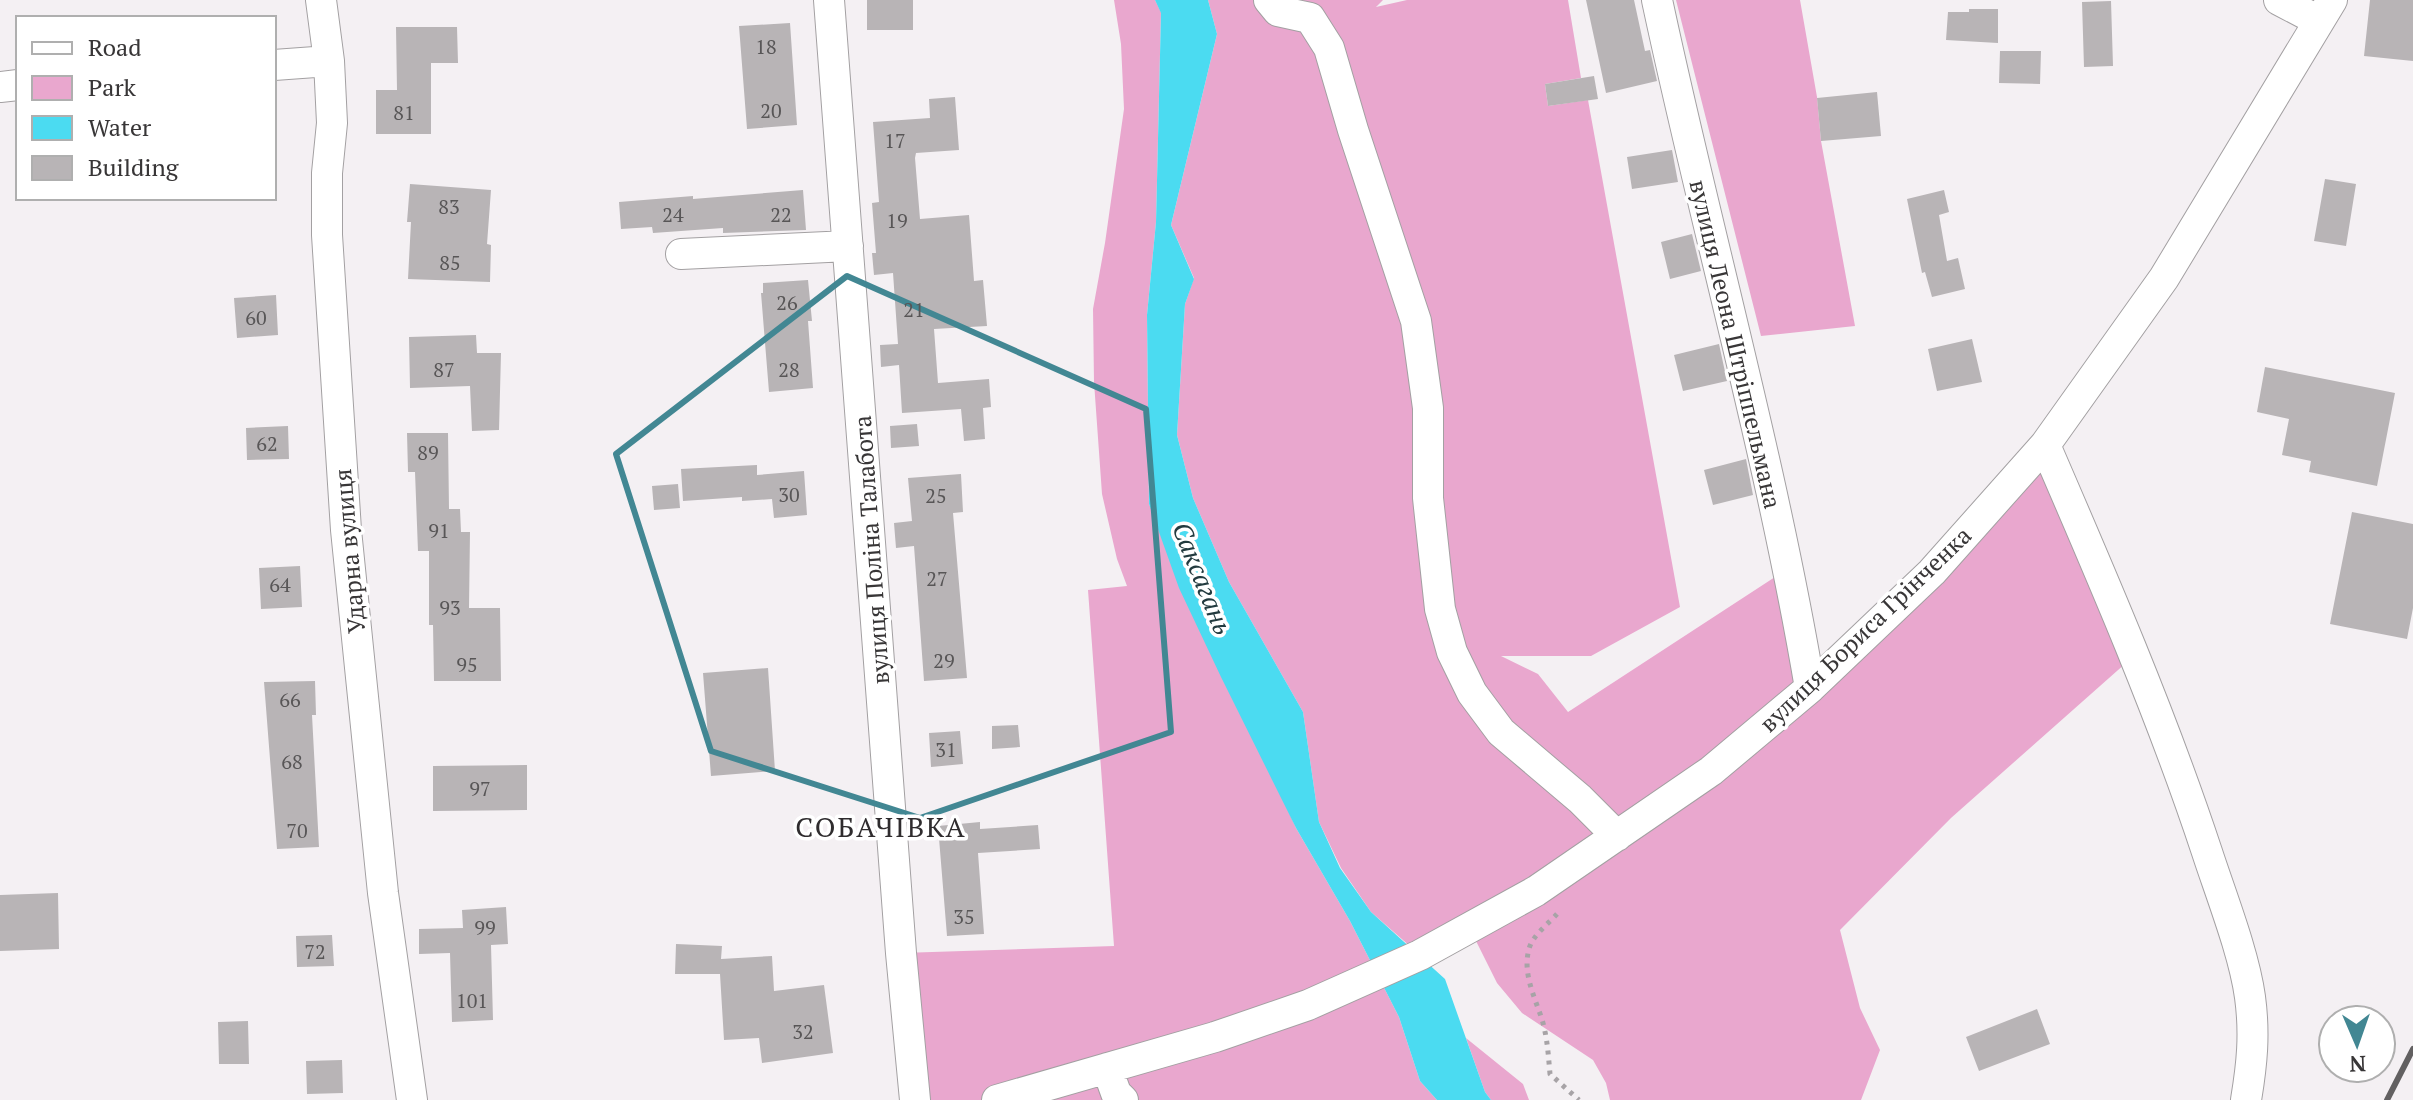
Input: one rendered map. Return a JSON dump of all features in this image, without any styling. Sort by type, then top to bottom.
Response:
[{"type":"street","name":"Ударна вулиця","points":[[321,0],[329,61],[332,123],[327,173],[327,235],[346,530],[383,893],[412,1100]]},
{"type":"street","name":"вулиця Поліна Талабота","points":[[829,0],[901,953],[915,1100]]},
{"type":"street","points":[[1269,0],[1278,11],[1310,18],[1329,48],[1416,321],[1428,408],[1431,530],[1440,609],[1452,652],[1472,693],[1501,732],[1580,799],[1617,836]]},
{"type":"street","name":"вулиця Леона Штріппельмана","points":[[1657,0],[1792,581],[1810,688]]},
{"type":"street","points":[[2279,0],[2325,10]]},
{"type":"street","name":"вулиця Бориса Грінченка","points":[[997,1100],[1215,1037],[1308,1005],[1420,955],[1536,891],[1711,771],[1810,688],[1932,572],[2045,445],[2164,278],[2325,10]]},
{"type":"street","points":[[276,65],[329,61]]},
{"type":"street","points":[[681,254],[848,246]]},
{"type":"street","points":[[2045,445],[2135,655],[2194,812],[2229,918],[2250,994],[2254,1049],[2246,1100]]},
{"type":"street","points":[[1107,1068],[1116,1093],[1123,1100]]},
{"type":"path","points":[[1558,913],[1529,946],[1527,967],[1532,996],[1539,1010],[1548,1046],[1550,1074],[1579,1100]]},
{"type":"highlighted area","points":[[847,276],[1146,409],[1171,732],[920,818],[711,751],[616,454]]},
{"type":"green space","points":[[1114,0],[1155,0],[1161,12],[1156,222],[1147,315],[1149,504],[1296,828],[1350,921],[1399,1017],[1420,1081],[1437,1100],[915,1100],[901,953],[1114,946],[1088,590],[1127,586],[1117,559],[1102,494],[1094,382],[1093,309],[1124,109],[1121,44]]},
{"type":"green space","points":[[1208,0],[1383,0],[1376,7],[1407,0],[1568,0],[1581,78],[1545,84],[1548,106],[1588,100],[1680,607],[1591,656],[1501,656],[1538,674],[1568,712],[1789,568],[1809,687],[2045,445],[2135,655],[1951,818],[1840,930],[1860,1008],[1880,1050],[1861,1100],[1610,1100],[1606,1083],[1593,1060],[1522,1013],[1497,983],[1470,929],[1420,955],[1371,912],[1341,868],[1319,822],[1303,712],[1229,582],[1193,498],[1177,435],[1185,304],[1194,278],[1171,225],[1217,34]]},
{"type":"green space","points":[[1676,0],[1800,0],[1817,97],[1821,141],[1855,326],[1761,336]]},
{"type":"green space","points":[[1466,1038],[1523,1084],[1529,1100],[1491,1100],[1485,1092]]},
{"type":"water","name":"Саксагань","points":[[1155,0],[1208,0],[1217,34],[1171,225],[1194,279],[1185,304],[1177,435],[1193,498],[1229,582],[1303,712],[1319,822],[1340,868],[1371,912],[1445,979],[1485,1092],[1491,1100],[1437,1100],[1420,1081],[1399,1017],[1350,921],[1296,828],[1179,588],[1149,504],[1147,315],[1156,222],[1161,13]]},
{"type":"building","points":[[867,0],[913,0],[913,30],[867,30]]},
{"type":"building","points":[[1586,0],[1634,0],[1645,51],[1650,50],[1657,81],[1606,93]]},
{"type":"building","points":[[2370,0],[2413,0],[2413,61],[2364,56]]},
{"type":"building","points":[[2111,1],[2113,66],[2084,67],[2082,2]]},
{"type":"building","points":[[1969,9],[1998,9],[1998,43],[1946,40],[1948,12],[1969,12]]},
{"type":"building","points":[[790,23],[797,125],[747,129],[739,26]]},
{"type":"building","points":[[396,27],[457,27],[458,63],[431,63],[431,134],[376,134],[376,90],[397,90]]},
{"type":"building","points":[[2000,51],[2041,51],[2040,84],[1999,83]]},
{"type":"building","points":[[1594,76],[1598,99],[1548,106],[1545,84]]},
{"type":"building","points":[[1877,92],[1881,136],[1821,141],[1817,98]]},
{"type":"building","points":[[955,97],[959,150],[916,153],[915,158],[920,219],[969,215],[974,281],[983,280],[987,326],[934,329],[938,383],[989,379],[991,407],[983,408],[985,439],[964,441],[961,409],[902,413],[899,365],[881,367],[880,345],[898,344],[893,273],[874,275],[872,253],[876,253],[872,203],[879,202],[873,122],[930,118],[929,99]]},
{"type":"building","points":[[1672,150],[1678,182],[1632,189],[1627,157]]},
{"type":"building","points":[[2325,179],[2356,184],[2346,246],[2314,241]]},
{"type":"building","points":[[410,184],[491,190],[487,244],[491,245],[490,282],[408,279]]},
{"type":"building","points":[[803,190],[806,230],[723,233],[723,228],[653,233],[652,227],[621,229],[619,202]]},
{"type":"building","points":[[1944,190],[1949,212],[1939,215],[1947,261],[1958,258],[1965,289],[1932,297],[1925,272],[1922,273],[1907,199]]},
{"type":"building","points":[[1692,234],[1701,271],[1670,279],[1661,242]]},
{"type":"building","points":[[808,280],[813,388],[769,392],[761,293],[763,283]]},
{"type":"building","points":[[276,295],[278,335],[237,338],[234,298]]},
{"type":"building","points":[[476,335],[477,353],[501,353],[499,430],[472,431],[470,386],[410,388],[409,337]]},
{"type":"building","points":[[1972,339],[1982,382],[1937,391],[1928,349]]},
{"type":"building","points":[[1719,344],[1727,381],[1683,391],[1674,355]]},
{"type":"building","points":[[2265,367],[2395,393],[2377,486],[2309,472],[2311,461],[2282,455],[2289,419],[2257,412]]},
{"type":"building","points":[[917,424],[919,446],[891,448],[890,426]]},
{"type":"building","points":[[288,426],[289,459],[247,460],[246,428]]},
{"type":"building","points":[[407,433],[448,433],[449,509],[460,509],[461,532],[470,532],[469,608],[500,608],[501,681],[434,681],[433,625],[429,625],[429,551],[418,551],[415,472],[408,472]]},
{"type":"building","points":[[1746,459],[1753,495],[1713,505],[1704,470]]},
{"type":"building","points":[[757,465],[757,475],[804,471],[807,515],[774,518],[772,499],[742,501],[742,497],[683,501],[681,469]]},
{"type":"building","points":[[961,474],[963,512],[953,513],[967,678],[924,681],[914,546],[896,548],[894,523],[912,521],[908,478]]},
{"type":"building","points":[[678,484],[680,508],[654,510],[652,486]]},
{"type":"building","points":[[2352,512],[2413,524],[2413,608],[2407,639],[2330,624]]},
{"type":"building","points":[[300,566],[302,607],[261,609],[259,568]]},
{"type":"building","points":[[768,668],[775,771],[711,776],[703,673]]},
{"type":"building","points":[[315,681],[316,715],[312,715],[319,847],[277,849],[264,682]]},
{"type":"building","points":[[1018,725],[1020,747],[992,749],[992,726]]},
{"type":"building","points":[[960,731],[963,764],[931,767],[929,733]]},
{"type":"building","points":[[527,765],[527,810],[433,811],[433,766]]},
{"type":"building","points":[[980,822],[980,829],[1038,825],[1040,849],[978,853],[984,934],[947,936],[938,826]]},
{"type":"building","points":[[58,893],[59,949],[0,951],[0,895]]},
{"type":"building","points":[[506,907],[508,944],[491,945],[493,1020],[452,1022],[450,953],[419,954],[419,929],[463,928],[462,910]]},
{"type":"building","points":[[332,935],[334,966],[297,967],[296,936]]},
{"type":"building","points":[[676,944],[722,946],[721,959],[772,956],[774,991],[824,985],[833,1053],[762,1063],[759,1038],[724,1040],[720,974],[675,974]]},
{"type":"building","points":[[2037,1009],[2050,1044],[1979,1071],[1966,1037]]},
{"type":"building","points":[[248,1021],[249,1064],[219,1064],[218,1022]]},
{"type":"building","points":[[342,1060],[343,1093],[307,1094],[306,1061]]},
{"type":"railway","points":[[2387,1100],[2413,1049]]},
{"type":"district","name":"СОБАЧІВКА","points":[[881,826]]}]
